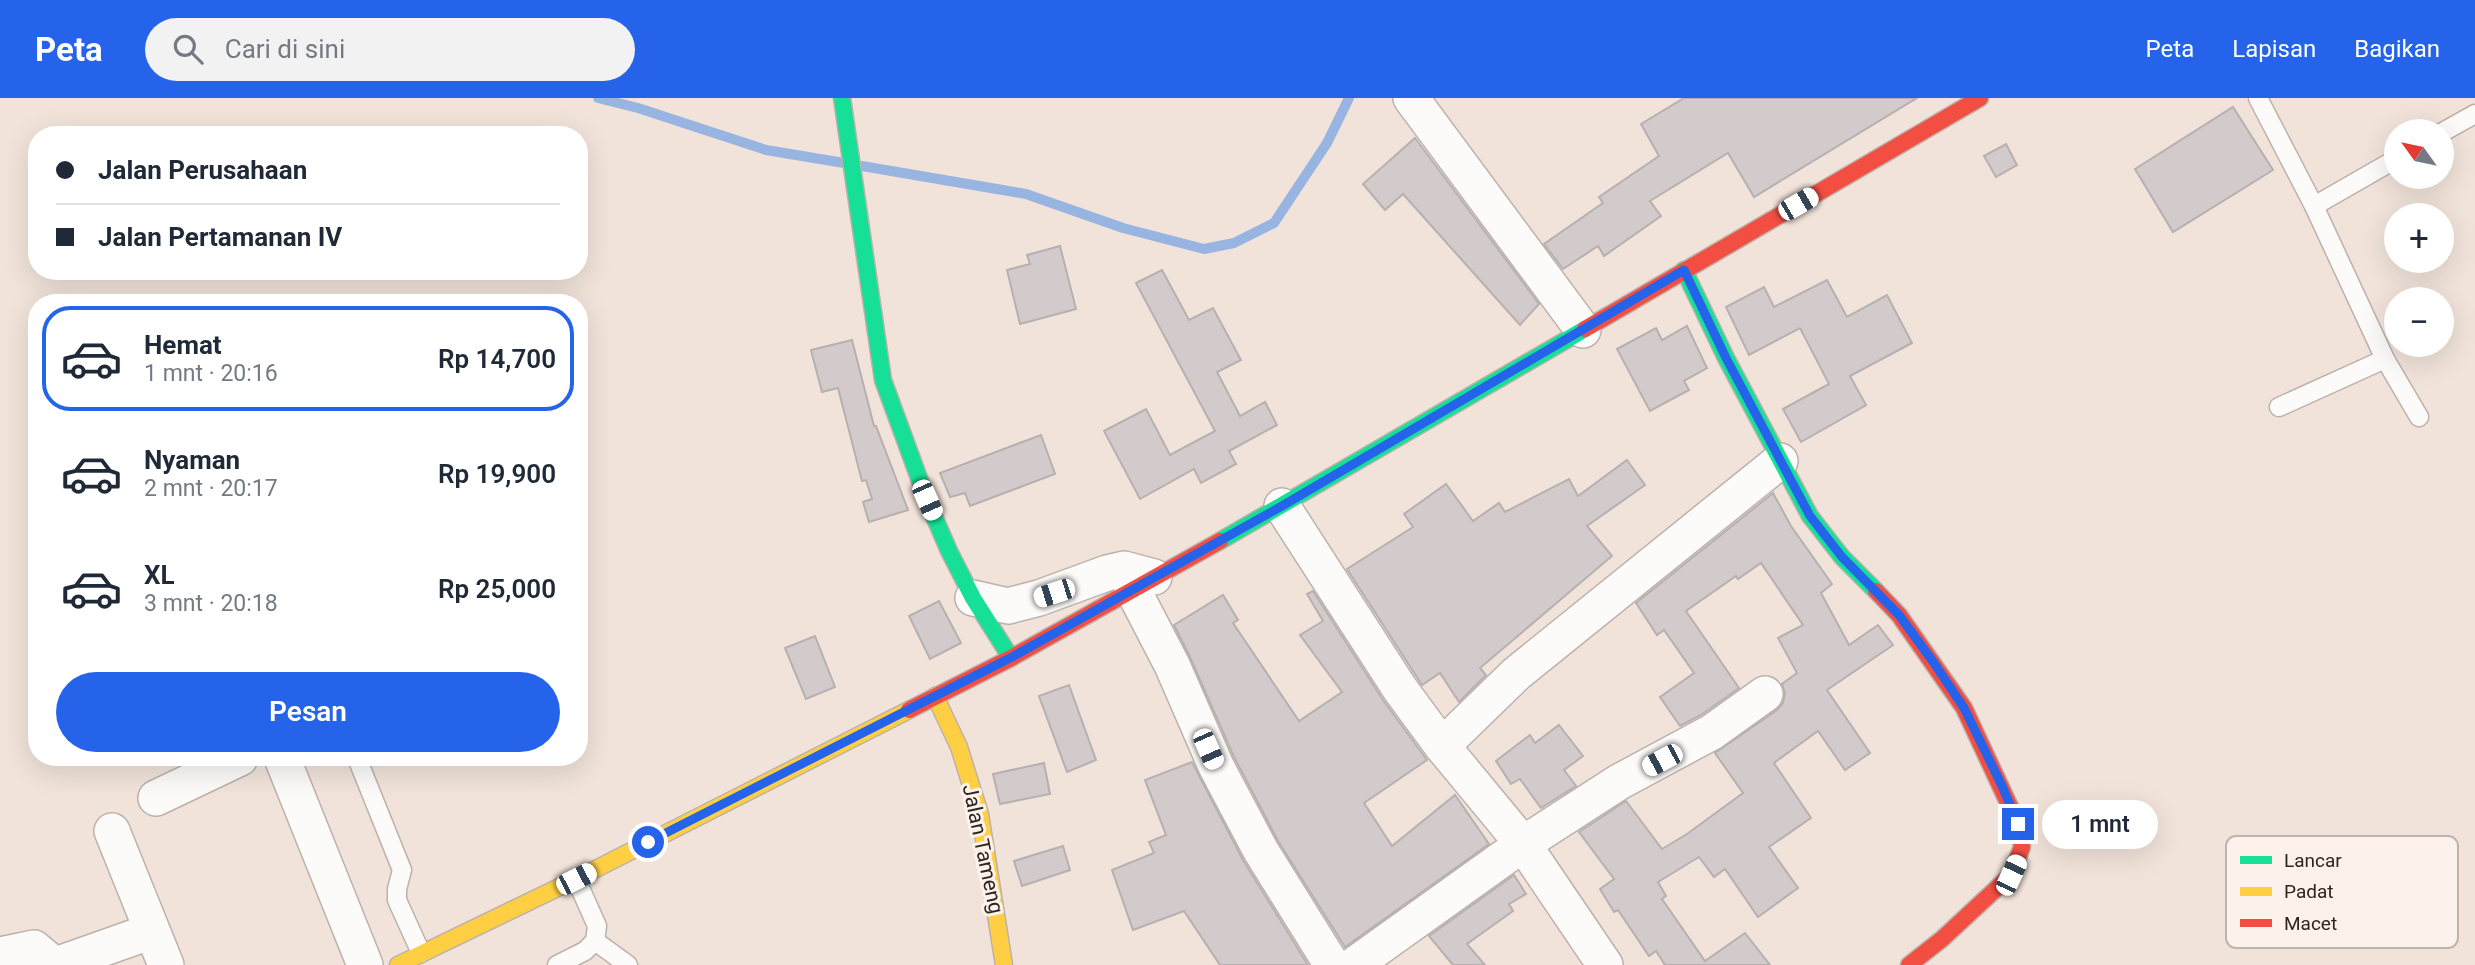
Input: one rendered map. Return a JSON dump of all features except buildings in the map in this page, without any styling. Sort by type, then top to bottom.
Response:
[{"type":"main road","points":[[842,98],[883,380],[927,500],[973,598],[1012,657]]},
{"type":"main road","points":[[398,965],[576,879],[1012,657],[1282,506],[1980,98]]},
{"type":"main road","points":[[1684,270],[1726,358],[1810,516],[1842,557],[1899,615],[1964,708],[2018,824],[2022,847],[2011,875],[1942,939],[1909,965]]},
{"type":"main road","name":"Jalan Tameng","points":[[935,696],[959,747],[980,814],[1004,965]]},
{"type":"street","points":[[1413,102],[1583,330]]},
{"type":"street","points":[[1442,746],[1516,674],[1780,461]]},
{"type":"street","points":[[1282,506],[1399,689],[1523,844],[1605,965]]},
{"type":"street","points":[[973,598],[1008,606],[1124,569],[1143,583],[1172,665],[1216,766],[1261,851],[1332,965]]},
{"type":"street","points":[[1354,965],[1523,844],[1619,782],[1712,732],[1765,694]]},
{"type":"street","points":[[156,798],[223,766]]},
{"type":"street","points":[[285,766],[365,965]]},
{"type":"street","points":[[112,831],[166,965]]},
{"type":"street","points":[[56,965],[152,931]]},
{"type":"street","points":[[0,956],[34,948],[50,965]]},
{"type":"lane","points":[[2258,98],[2314,206],[2385,359],[2420,417]]},
{"type":"lane","points":[[2454,126],[2475,114]]},
{"type":"lane","points":[[2314,206],[2384,166]]},
{"type":"lane","points":[[2279,407],[2385,359]]},
{"type":"lane","points":[[360,766],[402,870],[397,900],[421,953]]},
{"type":"lane","points":[[557,965],[585,951],[596,940],[597,926],[576,879]]},
{"type":"lane","points":[[596,940],[628,965]]},
{"type":"lane","points":[[439,947],[448,965]]},
{"type":"waterway","points":[[598,98],[638,108],[766,150],[844,163]]},
{"type":"waterway","points":[[862,166],[1026,194],[1123,228],[1204,249],[1234,243],[1274,223],[1327,143],[1349,98]]},
{"type":"traffic: fast","points":[[842,98],[883,380],[927,500],[949,551],[973,598],[1011,658]]},
{"type":"traffic: fast","points":[[1684,270],[1726,358],[1810,516],[1842,557],[1876,591]]},
{"type":"traffic: fast","points":[[1220,541],[1585,329]]},
{"type":"traffic: slow","points":[[935,696],[959,747],[980,814],[1004,965]]},
{"type":"traffic: slow","points":[[398,965],[576,879],[909,710]]},
{"type":"traffic: jam","points":[[1585,329],[1980,98]]},
{"type":"traffic: jam","points":[[909,710],[1011,658],[1220,541]]},
{"type":"traffic: jam","points":[[1876,591],[1899,615],[1964,708],[2018,824],[2022,847],[2011,875],[1942,939],[1909,965]]},
{"type":"route","points":[[648,842],[1012,657],[1282,506],[1684,270],[1726,358],[1810,516],[1842,557],[1899,615],[1934,663],[1979,736],[2018,824]]}]
